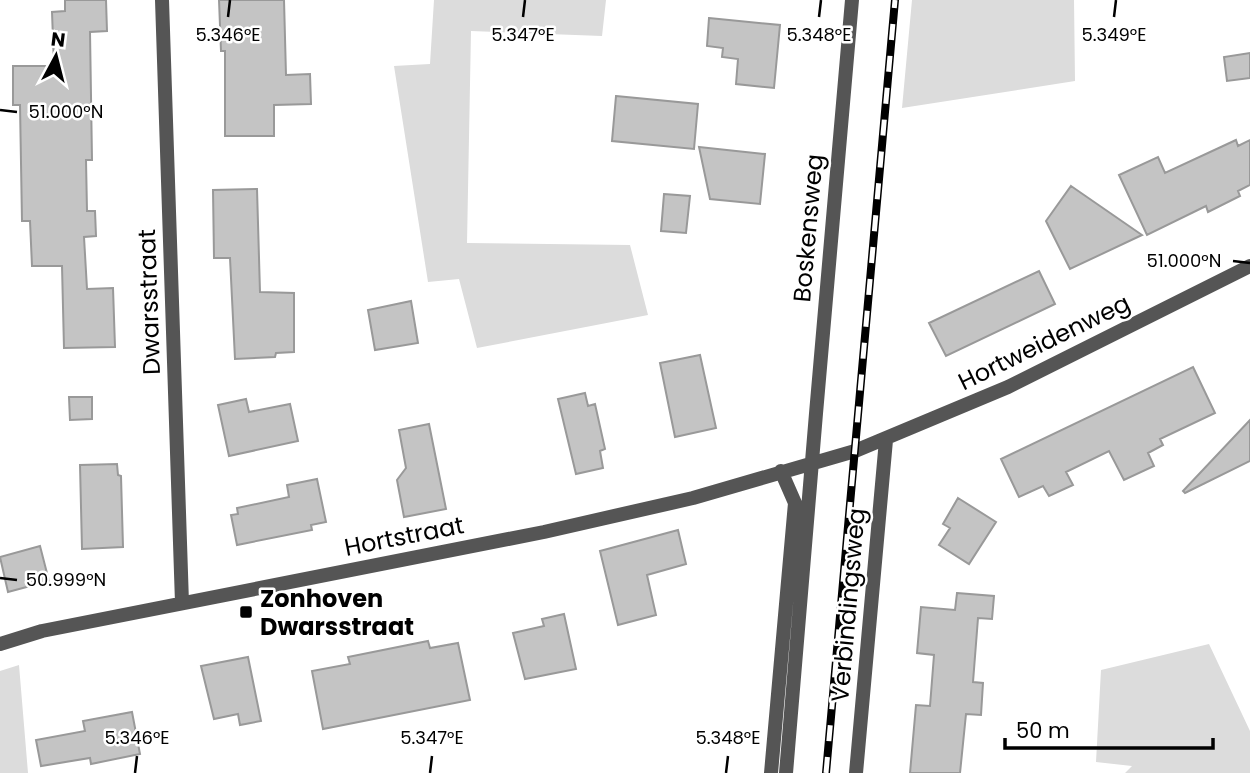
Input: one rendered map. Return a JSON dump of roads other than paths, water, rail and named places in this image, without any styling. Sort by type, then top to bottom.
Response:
[{"type":"street","name":"Dwarsstraat","points":[[162,0],[182,603]]},
{"type":"street","name":"Boskensweg","points":[[813,461],[822,317],[852,0]]},
{"type":"street","name":"Hortweidenweg","points":[[855,450],[886,440],[1008,387],[1250,266]]},
{"type":"street","name":"Verbindingsweg","points":[[856,773],[886,440]]},
{"type":"street","name":"Hortstraat","points":[[0,644],[42,631],[544,532],[693,498],[855,450]]},
{"type":"street","points":[[786,773],[813,461]]},
{"type":"street","points":[[771,773],[795,503],[781,471]]},
{"type":"railway","points":[[826,773],[895,0]]},
{"type":"place","name":"Zonhoven Dwarsstraat","points":[[246,612]]}]
